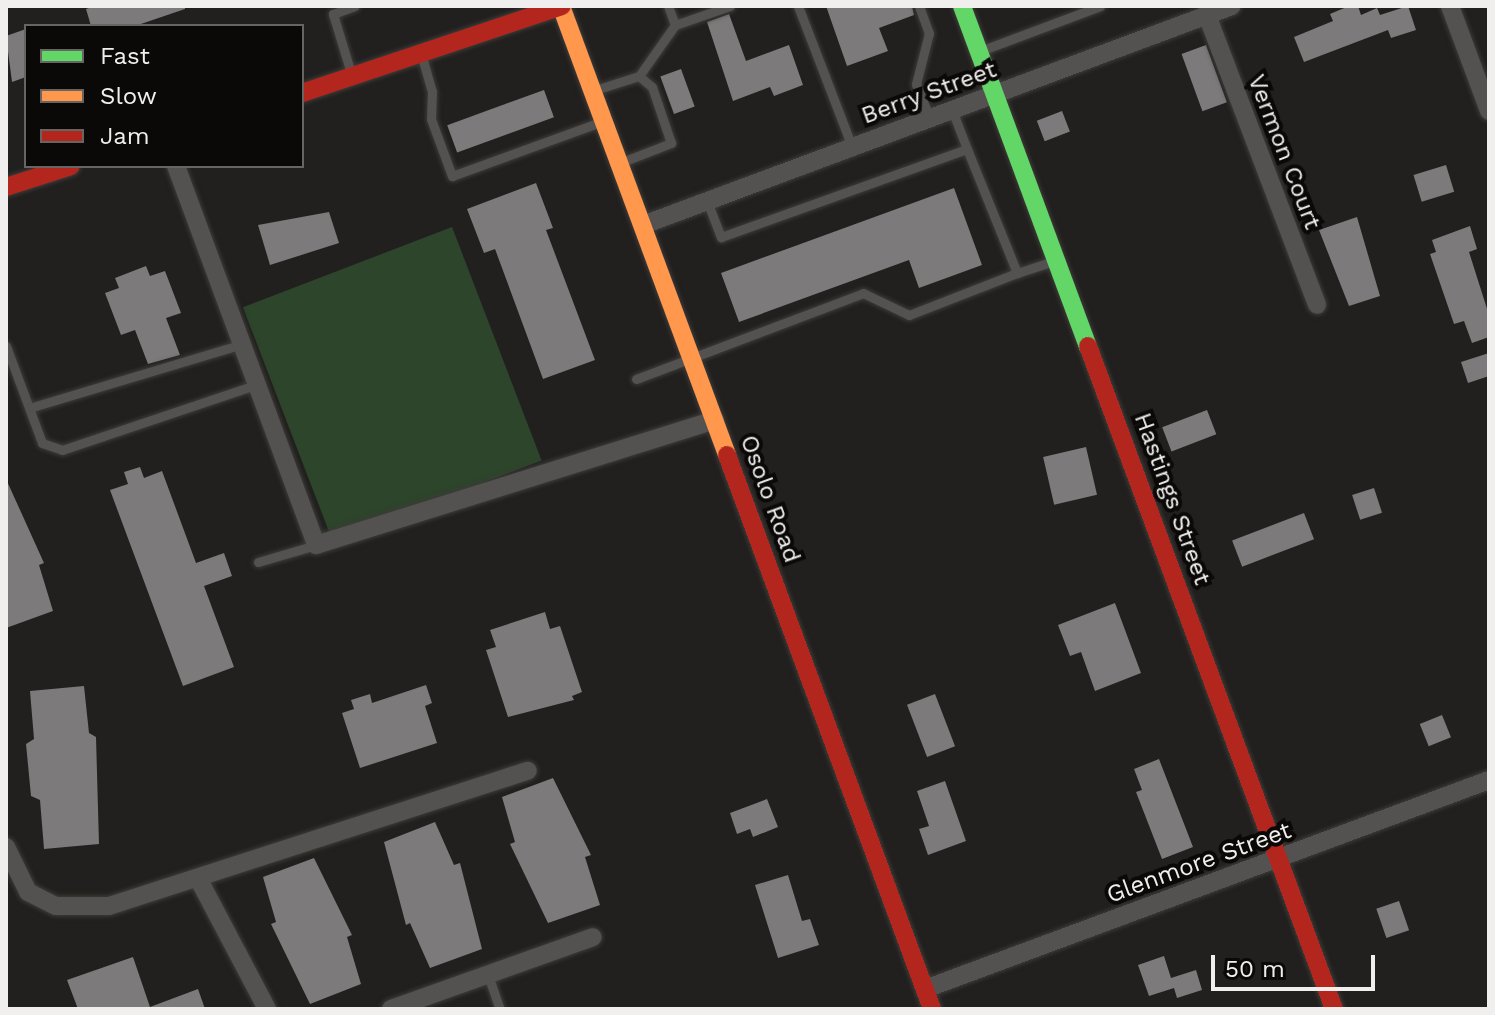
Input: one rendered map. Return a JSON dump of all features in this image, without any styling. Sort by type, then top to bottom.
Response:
[{"type":"street","points":[[304,92],[561,6]]},
{"type":"street","name":"Osolo Road","points":[[561,6],[932,1009]]},
{"type":"street","name":"Hastings Street","points":[[962,6],[1334,1009]]},
{"type":"street","name":"Berry Street","points":[[643,225],[1232,6]]},
{"type":"street","points":[[1450,6],[1489,111]]},
{"type":"street","name":"Vermon Court","points":[[1207,15],[1317,305]]},
{"type":"street","points":[[6,187],[65,168]]},
{"type":"street","points":[[177,168],[316,545],[715,420]]},
{"type":"street","points":[[6,847],[28,892],[56,906],[109,906],[199,880],[528,771]]},
{"type":"street","name":"Glenmore Street","points":[[925,989],[1489,780]]},
{"type":"street","points":[[199,880],[267,1009]]},
{"type":"street","points":[[391,1009],[593,937]]},
{"type":"lane","points":[[353,77],[331,10],[355,6]]},
{"type":"lane","points":[[668,6],[675,25]]},
{"type":"lane","points":[[592,91],[639,76],[675,25],[730,6]]},
{"type":"lane","points":[[798,6],[852,147]]},
{"type":"lane","points":[[919,6],[929,33],[916,84],[930,118]]},
{"type":"lane","points":[[980,51],[1100,6]]},
{"type":"lane","points":[[421,54],[432,91],[431,119],[452,176],[603,121]]},
{"type":"lane","points":[[619,163],[671,143],[652,87],[639,76]]},
{"type":"lane","points":[[952,110],[1017,273]]},
{"type":"lane","points":[[707,201],[721,237],[967,149]]},
{"type":"lane","points":[[636,379],[691,355],[863,293],[909,315],[1058,260]]},
{"type":"lane","points":[[29,408],[242,344]]},
{"type":"lane","points":[[6,346],[42,443],[62,450],[258,384]]},
{"type":"lane","points":[[258,562],[316,545]]},
{"type":"lane","points":[[488,974],[500,1009]]},
{"type":"green space","points":[[452,227],[542,460],[332,541],[243,307]]},
{"type":"building","points":[[95,6],[185,6],[185,9],[141,24],[90,24],[86,9]]},
{"type":"building","points":[[826,6],[912,6],[914,15],[879,28],[888,51],[847,66]]},
{"type":"building","points":[[1349,6],[1358,6],[1361,15],[1377,8],[1380,15],[1408,6],[1416,30],[1391,38],[1388,30],[1304,62],[1294,37],[1333,21],[1330,14]]},
{"type":"building","points":[[729,14],[746,61],[789,45],[803,85],[774,96],[770,87],[733,101],[707,22]]},
{"type":"building","points":[[24,30],[24,78],[12,82],[6,36]]},
{"type":"building","points":[[1206,45],[1227,102],[1202,111],[1182,54]]},
{"type":"building","points":[[681,69],[695,107],[674,114],[660,77]]},
{"type":"building","points":[[544,90],[554,117],[457,152],[447,125]]},
{"type":"building","points":[[1062,111],[1070,132],[1045,141],[1037,121]]},
{"type":"building","points":[[1446,165],[1454,192],[1422,202],[1413,175]]},
{"type":"building","points":[[536,183],[553,228],[546,230],[595,360],[543,379],[495,249],[484,253],[467,209]]},
{"type":"building","points":[[954,188],[982,265],[919,288],[909,260],[739,322],[721,273]]},
{"type":"building","points":[[329,212],[339,243],[270,265],[258,225]]},
{"type":"building","points":[[1357,217],[1380,296],[1349,306],[1319,230]]},
{"type":"building","points":[[1470,226],[1477,249],[1469,252],[1489,315],[1489,337],[1472,343],[1464,321],[1454,324],[1430,254],[1436,252],[1432,240]]},
{"type":"building","points":[[146,266],[150,276],[165,271],[181,313],[166,318],[180,355],[148,364],[135,330],[121,335],[105,293],[119,288],[115,278]]},
{"type":"building","points":[[1489,353],[1489,376],[1468,383],[1461,362]]},
{"type":"building","points":[[1207,410],[1216,434],[1172,451],[1162,427]]},
{"type":"building","points":[[1086,447],[1097,495],[1054,505],[1043,457]]},
{"type":"building","points":[[140,467],[144,478],[162,471],[196,563],[224,553],[232,576],[204,586],[234,667],[183,686],[110,490],[128,484],[124,472]]},
{"type":"building","points":[[6,479],[44,563],[39,565],[53,611],[6,628]]},
{"type":"building","points":[[1374,488],[1382,513],[1360,520],[1352,495]]},
{"type":"building","points":[[1304,513],[1314,539],[1242,567],[1232,541]]},
{"type":"building","points":[[1115,603],[1141,673],[1095,691],[1081,652],[1070,656],[1058,625]]},
{"type":"building","points":[[545,612],[550,629],[560,626],[582,692],[572,696],[574,700],[508,717],[486,650],[496,647],[490,630]]},
{"type":"building","points":[[426,685],[432,703],[425,706],[437,743],[360,768],[342,713],[354,709],[351,700],[370,694],[372,703]]},
{"type":"building","points":[[84,686],[89,733],[96,737],[99,844],[44,849],[40,800],[31,796],[26,744],[34,739],[30,691]]},
{"type":"building","points":[[935,694],[955,746],[927,757],[907,705]]},
{"type":"building","points":[[1442,715],[1451,737],[1429,746],[1420,724]]},
{"type":"building","points":[[1159,759],[1193,847],[1162,859],[1136,792],[1142,790],[1134,769]]},
{"type":"building","points":[[553,778],[591,855],[585,857],[600,905],[548,923],[510,844],[515,842],[502,797]]},
{"type":"building","points":[[945,781],[966,841],[928,855],[919,829],[929,826],[917,791]]},
{"type":"building","points":[[767,799],[778,827],[753,837],[750,829],[737,834],[730,813]]},
{"type":"building","points":[[435,822],[454,865],[460,863],[482,949],[430,968],[410,923],[406,925],[384,842]]},
{"type":"building","points":[[314,858],[352,935],[347,937],[361,984],[310,1004],[271,924],[276,922],[263,877]]},
{"type":"building","points":[[788,875],[802,921],[810,919],[819,945],[778,958],[755,885]]},
{"type":"building","points":[[1399,901],[1409,930],[1386,938],[1376,909]]},
{"type":"building","points":[[1164,956],[1171,978],[1196,970],[1202,990],[1177,998],[1174,988],[1149,996],[1138,965]]},
{"type":"building","points":[[133,957],[150,1007],[198,989],[205,1009],[78,1009],[67,980]]},
{"type":"traffic: fast","points":[[962,6],[1088,346]]},
{"type":"traffic: slow","points":[[561,6],[727,455]]},
{"type":"traffic: jam","points":[[304,92],[562,6]]},
{"type":"traffic: jam","points":[[6,187],[65,168]]},
{"type":"traffic: jam","points":[[1088,346],[1334,1009]]},
{"type":"traffic: jam","points":[[727,455],[932,1009]]}]
